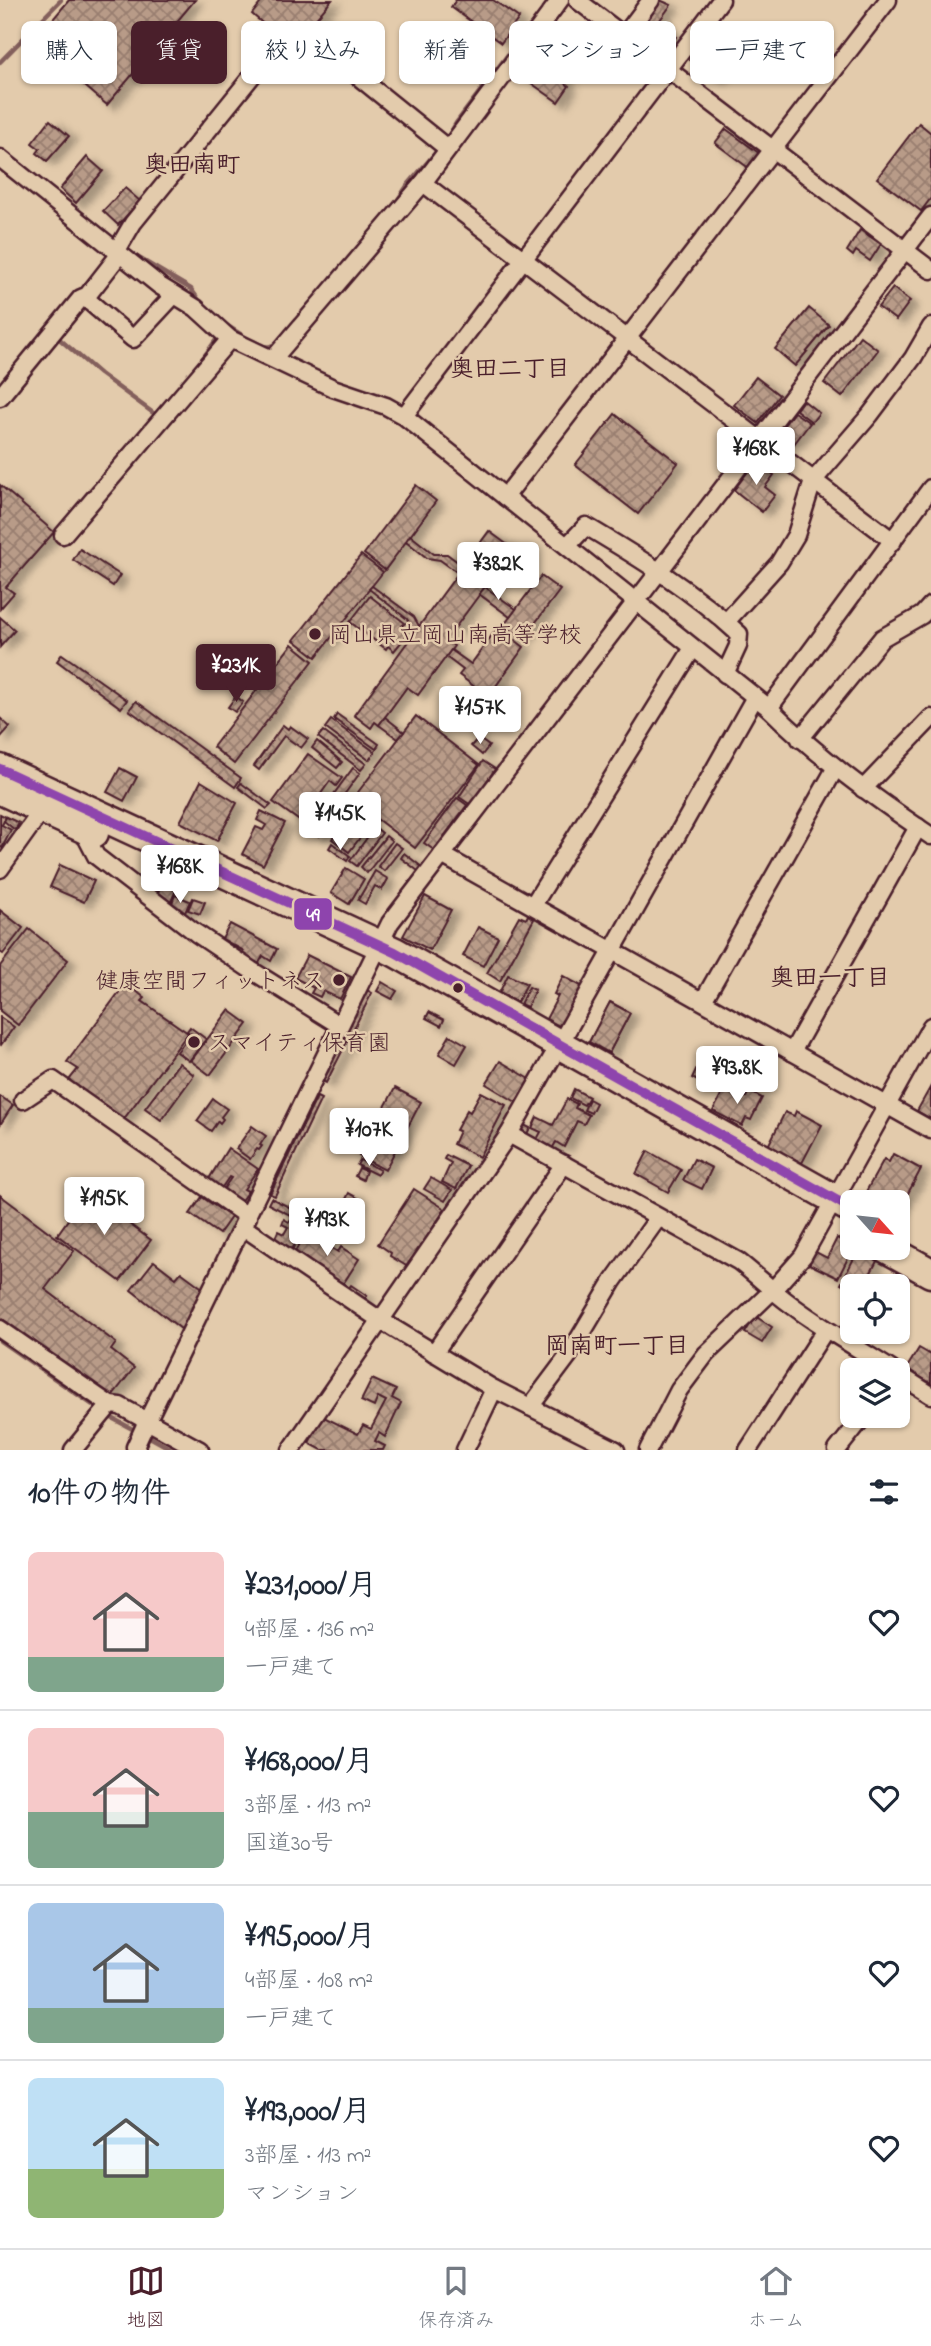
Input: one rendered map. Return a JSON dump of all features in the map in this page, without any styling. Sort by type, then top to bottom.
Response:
[{"type":"highway","points":[[0,769],[80,827],[375,952]]},
{"type":"highway","points":[[0,790],[45,800],[483,1000],[554,1052],[837,1207]]},
{"type":"highway","points":[[910,1241],[931,1252]]},
{"type":"highway","points":[[908,1260],[931,1273]]},
{"type":"street","points":[[273,359],[423,183],[444,146],[560,0]]},
{"type":"street","points":[[635,21],[651,0]]},
{"type":"street","points":[[676,58],[721,0]]},
{"type":"street","points":[[505,497],[888,0]]},
{"type":"street","points":[[580,1],[605,21]]},
{"type":"street","points":[[0,397],[46,339],[110,269],[133,223],[264,64],[313,40],[444,146]]},
{"type":"street","points":[[676,76],[931,270]]},
{"type":"street","points":[[404,416],[656,84]]},
{"type":"street","points":[[0,159],[117,254],[160,286],[196,308],[230,339],[333,388],[386,406],[404,416],[769,708],[835,769],[924,831],[792,1052]]},
{"type":"street","points":[[423,183],[893,541]]},
{"type":"street","points":[[138,1445],[146,1423],[390,923],[931,216]]},
{"type":"street","points":[[83,298],[133,339],[174,295]]},
{"type":"street","points":[[726,622],[779,563],[796,535],[813,481],[870,415],[913,358],[931,327]]},
{"type":"street","points":[[63,535],[230,339]]},
{"type":"street","points":[[769,708],[931,488]]},
{"type":"street","points":[[567,546],[586,526],[660,570],[726,622],[739,634],[738,646],[725,674]]},
{"type":"street","points":[[800,739],[882,638],[922,615],[931,606]]},
{"type":"street","points":[[533,905],[693,648]]},
{"type":"street","points":[[294,1449],[509,1134],[755,697]]},
{"type":"street","points":[[863,789],[931,718]]},
{"type":"street","points":[[702,1001],[835,769]]},
{"type":"street","points":[[0,869],[45,800]]},
{"type":"street","points":[[80,827],[96,856],[251,970],[339,1025]]},
{"type":"street","points":[[442,855],[931,1130]]},
{"type":"street","points":[[648,1450],[679,1390],[706,1354],[773,1290],[803,1256],[837,1207],[887,1105],[931,1026]]},
{"type":"street","points":[[23,1100],[53,1080],[380,1320],[494,1389],[616,1450]]},
{"type":"street","points":[[509,1134],[738,1261],[827,1329],[873,1358]]},
{"type":"street","points":[[434,1353],[564,1164]]},
{"type":"street","points":[[530,1407],[569,1355],[613,1281],[658,1218]]},
{"type":"street","points":[[0,1329],[106,1410]]},
{"type":"street","points":[[748,1450],[827,1329]]},
{"type":"street","points":[[910,1382],[931,1395]]},
{"type":"street","points":[[465,1450],[494,1389]]},
{"type":"street","points":[[73,1450],[106,1410],[120,1406],[146,1423],[200,1450]]},
{"type":"street","points":[[837,1450],[854,1428]]},
{"type":"building","points":[[69,0],[195,0],[177,21],[131,21],[131,76],[107,105],[82,84],[117,84],[117,21],[51,21]]},
{"type":"building","points":[[263,0],[332,0],[314,21],[260,21],[252,14]]},
{"type":"building","points":[[456,0],[493,0],[519,18],[517,21],[509,21],[509,32],[501,43],[495,39],[495,21],[470,21],[451,7]]},
{"type":"building","points":[[660,0],[671,5],[659,21],[644,20]]},
{"type":"building","points":[[532,84],[566,84],[569,86],[558,102]]},
{"type":"building","points":[[50,120],[69,136],[47,161],[37,153],[40,149],[32,143]]},
{"type":"building","points":[[919,123],[931,133],[931,198],[921,211],[877,178]]},
{"type":"building","points":[[726,129],[760,154],[750,169],[715,143]]},
{"type":"building","points":[[87,157],[103,171],[76,203],[60,189]]},
{"type":"building","points":[[125,188],[140,201],[118,225],[103,211]]},
{"type":"building","points":[[860,230],[881,244],[870,261],[856,251],[853,256],[847,251]]},
{"type":"building","points":[[893,288],[910,301],[896,320],[878,307]]},
{"type":"building","points":[[809,308],[829,325],[795,366],[775,349]]},
{"type":"building","points":[[860,336],[878,350],[842,397],[824,383]]},
{"type":"building","points":[[756,377],[779,395],[758,423],[734,405]]},
{"type":"building","points":[[803,400],[819,413],[812,422],[796,410]]},
{"type":"building","points":[[794,412],[810,423],[794,444],[778,433]]},
{"type":"building","points":[[615,414],[678,463],[638,514],[575,465]]},
{"type":"building","points":[[756,461],[774,475],[765,487],[775,495],[762,512],[734,490]]},
{"type":"building","points":[[0,485],[54,532],[6,587],[14,593],[0,609]]},
{"type":"building","points":[[416,485],[436,501],[385,570],[364,554]]},
{"type":"building","points":[[489,531],[513,549],[446,640],[454,646],[418,695],[407,687],[379,725],[375,722],[371,728],[354,715]]},
{"type":"building","points":[[410,535],[434,554],[447,554],[463,566],[458,573],[440,560],[427,558],[406,541]]},
{"type":"building","points":[[80,549],[120,575],[113,586],[73,560]]},
{"type":"building","points":[[361,555],[383,572],[316,657],[294,640]]},
{"type":"building","points":[[541,576],[560,590],[523,639],[504,625]]},
{"type":"building","points":[[372,586],[414,617],[419,626],[415,632],[407,619],[369,589]]},
{"type":"building","points":[[485,587],[516,609],[510,617],[479,594]]},
{"type":"building","points":[[370,596],[405,623],[400,628],[408,634],[394,651],[388,646],[386,649],[350,622]]},
{"type":"building","points":[[0,617],[15,630],[0,647]]},
{"type":"building","points":[[498,627],[524,647],[488,697],[459,675],[463,670],[446,657],[451,650],[471,664]]},
{"type":"building","points":[[292,644],[313,661],[234,764],[213,747]]},
{"type":"building","points":[[62,654],[127,700],[121,708],[57,661]]},
{"type":"building","points":[[261,663],[268,669],[260,679],[252,672]]},
{"type":"building","points":[[236,696],[243,702],[235,712],[228,707]]},
{"type":"building","points":[[136,701],[241,778],[235,787],[129,710]]},
{"type":"building","points":[[337,714],[379,744],[376,749],[334,719]]},
{"type":"building","points":[[416,716],[479,765],[415,848],[352,800]]},
{"type":"building","points":[[385,717],[404,732],[398,739],[379,725]]},
{"type":"building","points":[[0,718],[10,727],[0,738]]},
{"type":"building","points":[[331,720],[375,752],[369,760],[325,728]]},
{"type":"building","points":[[283,725],[288,729],[290,726],[308,739],[301,748],[284,736],[259,770],[254,766]]},
{"type":"building","points":[[323,731],[366,764],[361,770],[318,737]]},
{"type":"building","points":[[478,738],[489,746],[482,755],[471,746]]},
{"type":"building","points":[[317,741],[342,762],[337,768],[312,748]]},
{"type":"building","points":[[308,754],[342,778],[336,786],[330,781],[301,822],[273,802]]},
{"type":"building","points":[[483,761],[495,769],[471,805],[459,797]]},
{"type":"building","points":[[120,768],[137,777],[124,801],[107,792]]},
{"type":"building","points":[[353,768],[360,773],[324,822],[317,817]]},
{"type":"building","points":[[201,781],[237,803],[217,841],[180,822]]},
{"type":"building","points":[[241,783],[271,805],[267,809],[238,787]]},
{"type":"building","points":[[457,798],[467,805],[434,850],[424,843]]},
{"type":"building","points":[[342,809],[347,812],[342,821],[336,817]]},
{"type":"building","points":[[261,811],[285,823],[263,865],[242,854],[256,827],[263,830],[266,825],[257,820]]},
{"type":"building","points":[[351,813],[369,826],[349,852],[332,839]]},
{"type":"building","points":[[0,814],[6,817],[2,825],[11,830],[2,848],[0,847]]},
{"type":"building","points":[[309,816],[325,827],[319,836],[303,825]]},
{"type":"building","points":[[6,817],[19,823],[15,830],[4,821]]},
{"type":"building","points":[[375,827],[382,833],[357,866],[350,861]]},
{"type":"building","points":[[386,836],[392,841],[367,873],[361,867]]},
{"type":"building","points":[[332,843],[350,856],[347,861],[329,848]]},
{"type":"building","points":[[395,843],[402,848],[384,871],[378,866]]},
{"type":"building","points":[[404,853],[422,867],[418,871],[401,858]]},
{"type":"building","points":[[60,865],[94,881],[84,902],[50,887]]},
{"type":"building","points":[[346,868],[364,879],[349,904],[331,893]]},
{"type":"building","points":[[375,871],[388,879],[382,890],[375,886],[365,904],[358,900]]},
{"type":"building","points":[[161,884],[176,890],[170,904],[156,898]]},
{"type":"building","points":[[175,895],[190,901],[184,915],[170,909]]},
{"type":"building","points":[[425,896],[451,910],[430,950],[403,936]]},
{"type":"building","points":[[193,898],[205,902],[200,914],[188,910]]},
{"type":"building","points":[[0,910],[23,928],[3,954],[0,952]]},
{"type":"building","points":[[528,915],[534,919],[500,981],[487,973],[519,916],[526,919]]},
{"type":"building","points":[[230,924],[277,949],[271,961],[263,956],[258,965],[241,956],[244,951],[222,939]]},
{"type":"building","points":[[478,927],[498,937],[483,966],[463,956]]},
{"type":"building","points":[[29,929],[68,960],[18,1025],[0,1011],[0,966]]},
{"type":"building","points":[[307,955],[351,977],[340,999],[323,991],[320,997],[311,993],[314,988],[295,978]]},
{"type":"building","points":[[508,975],[527,984],[517,1002],[499,993]]},
{"type":"building","points":[[563,976],[583,987],[561,1027],[546,1019],[558,996],[554,994]]},
{"type":"building","points":[[382,982],[397,991],[392,999],[377,991]]},
{"type":"building","points":[[126,983],[145,998],[142,1001],[188,1033],[123,1120],[69,1080],[78,1069],[67,1062]]},
{"type":"building","points":[[529,987],[535,990],[527,1007],[520,1004]]},
{"type":"building","points":[[367,990],[372,993],[326,1083],[320,1080]]},
{"type":"building","points":[[610,1002],[630,1013],[609,1053],[589,1042]]},
{"type":"building","points":[[610,1002],[630,1013],[609,1053],[589,1042]]},
{"type":"building","points":[[229,1010],[248,1024],[210,1075],[191,1061]]},
{"type":"building","points":[[429,1012],[444,1020],[441,1026],[426,1018]]},
{"type":"building","points":[[0,1017],[14,1027],[1,1045],[0,1044]]},
{"type":"building","points":[[190,1027],[206,1039],[189,1061],[177,1052],[191,1034],[187,1031]]},
{"type":"building","points":[[450,1035],[467,1045],[456,1064],[439,1054]]},
{"type":"building","points":[[500,1061],[530,1079],[516,1102],[486,1084]]},
{"type":"building","points":[[179,1063],[194,1075],[161,1120],[145,1108]]},
{"type":"building","points":[[699,1063],[717,1072],[709,1087],[692,1078]]},
{"type":"building","points":[[726,1086],[746,1097],[749,1091],[762,1098],[751,1120],[746,1118],[742,1126],[713,1111]]},
{"type":"building","points":[[931,1086],[931,1119],[917,1111]]},
{"type":"building","points":[[395,1088],[421,1102],[385,1170],[359,1156]]},
{"type":"building","points":[[574,1089],[589,1097],[584,1105],[570,1098]]},
{"type":"building","points":[[481,1092],[506,1105],[479,1157],[453,1144],[459,1131],[456,1130]]},
{"type":"building","points":[[0,1096],[13,1105],[0,1125]]},
{"type":"building","points":[[317,1097],[321,1099],[275,1196],[270,1194]]},
{"type":"building","points":[[213,1099],[227,1109],[221,1117],[223,1119],[220,1123],[218,1121],[211,1131],[197,1121]]},
{"type":"building","points":[[567,1099],[577,1104],[575,1108],[589,1115],[584,1124],[577,1121],[564,1147],[556,1142],[552,1149],[536,1141],[541,1132],[532,1128],[537,1117],[553,1125]]},
{"type":"building","points":[[589,1099],[596,1103],[591,1113],[584,1110]]},
{"type":"building","points":[[796,1111],[822,1125],[802,1163],[768,1146],[785,1112],[794,1116]]},
{"type":"building","points":[[522,1124],[530,1128],[527,1134],[519,1129]]},
{"type":"building","points":[[252,1126],[266,1136],[260,1145],[262,1146],[250,1159],[236,1149]]},
{"type":"building","points":[[228,1148],[258,1169],[244,1189],[248,1191],[239,1203],[222,1191],[231,1178],[229,1177],[220,1190],[207,1182]]},
{"type":"building","points":[[648,1151],[681,1170],[668,1192],[636,1174]]},
{"type":"building","points":[[893,1154],[921,1169],[910,1190],[867,1190],[884,1159],[889,1162]]},
{"type":"building","points":[[446,1155],[468,1166],[456,1189],[442,1182],[451,1163],[444,1159]]},
{"type":"building","points":[[694,1159],[712,1168],[702,1189],[683,1180]]},
{"type":"building","points":[[360,1160],[380,1170],[377,1175],[357,1165]]},
{"type":"building","points":[[359,1168],[366,1171],[363,1180],[355,1176]]},
{"type":"building","points":[[431,1178],[452,1190],[445,1201],[424,1189]]},
{"type":"building","points":[[414,1189],[445,1209],[408,1267],[390,1256],[391,1253],[378,1244]]},
{"type":"building","points":[[87,1193],[151,1240],[120,1281],[57,1235]]},
{"type":"building","points":[[349,1193],[358,1198],[353,1206],[345,1201]]},
{"type":"building","points":[[0,1195],[74,1251],[45,1289],[116,1343],[111,1350],[134,1368],[109,1400],[0,1317]]},
{"type":"building","points":[[202,1197],[231,1217],[219,1234],[190,1214]]},
{"type":"building","points":[[271,1198],[295,1210],[292,1216],[268,1204]]},
{"type":"building","points":[[284,1219],[289,1222],[291,1219],[304,1226],[292,1250],[274,1240],[278,1231],[284,1234],[288,1227],[282,1224]]},
{"type":"building","points":[[307,1232],[338,1252],[341,1247],[359,1259],[343,1284],[294,1253]]},
{"type":"building","points":[[837,1238],[840,1240],[840,1260],[847,1260],[838,1278],[809,1264],[816,1252],[827,1258]]},
{"type":"building","points":[[853,1260],[877,1261],[870,1274],[846,1274]]},
{"type":"building","points":[[154,1261],[176,1278],[181,1272],[205,1290],[192,1307],[196,1310],[181,1329],[131,1290]]},
{"type":"building","points":[[351,1285],[367,1296],[363,1301],[348,1289]]},
{"type":"building","points":[[755,1316],[772,1327],[762,1343],[745,1333]]},
{"type":"building","points":[[919,1348],[931,1355],[931,1383],[910,1371],[910,1363]]},
{"type":"building","points":[[372,1379],[396,1390],[392,1398],[401,1403],[385,1437],[379,1433],[375,1441],[385,1446],[383,1450],[322,1450],[309,1443],[322,1416],[358,1434],[363,1425],[371,1429],[386,1401],[378,1397],[374,1407],[361,1401]]},
{"type":"waterway","points":[[0,62],[61,0]]},
{"type":"waterway","points":[[447,139],[509,53]]},
{"type":"waterway","points":[[391,210],[407,186],[437,151]]},
{"type":"waterway","points":[[352,254],[365,240]]},
{"type":"waterway","points":[[132,254],[191,289],[201,303]]},
{"type":"waterway","points":[[226,325],[248,339]]},
{"type":"waterway","points":[[56,336],[100,374],[156,415],[159,412]]},
{"type":"waterway","points":[[198,365],[218,337]]},
{"type":"waterway","points":[[259,345],[269,346],[279,341]]},
{"type":"waterway","points":[[0,1341],[110,1417],[138,1432]]},
{"type":"waterway","points":[[146,1435],[173,1450]]},
{"type":"transit line","name":"49","points":[[0,769],[395,952],[840,1202]]},
{"type":"place","name":"岡山県立岡山南高等学校","points":[[315,634]]},
{"type":"place","name":"健康空間フィットネス","points":[[339,980]]},
{"type":"place","name":"スマイティ保育園","points":[[194,1042]]},
{"type":"district","name":"奥田南町","points":[[192,164]]},
{"type":"district","name":"奥田二丁目","points":[[510,368]]},
{"type":"district","name":"奥田一丁目","points":[[830,977]]},
{"type":"district","name":"岡南町一丁目","points":[[617,1345]]}]
